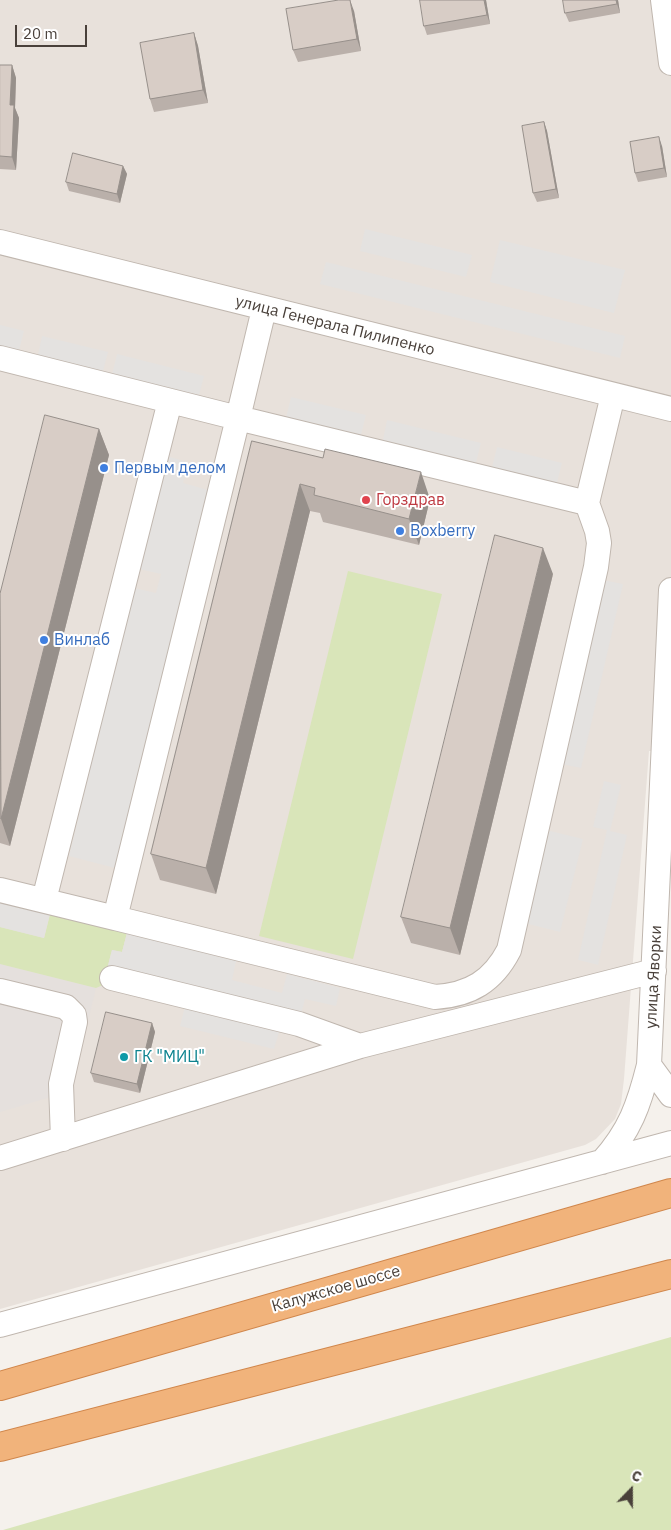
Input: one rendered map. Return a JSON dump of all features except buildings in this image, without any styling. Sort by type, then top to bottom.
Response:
[{"type":"highway","name":"Калужское шоссе","points":[[0,1386],[671,1193]]},
{"type":"highway","points":[[0,1447],[671,1274]]},
{"type":"street","points":[[663,0],[671,63]]},
{"type":"street","name":"улица Генерала Пилипенко","points":[[0,242],[671,409]]},
{"type":"street","points":[[115,918],[264,309]]},
{"type":"street","points":[[0,358],[586,503]]},
{"type":"street","points":[[0,890],[435,996],[453,996],[468,991],[492,975],[509,950],[596,567],[599,543],[597,531],[586,503],[613,395]]},
{"type":"street","points":[[44,900],[170,401]]},
{"type":"street","name":"улица Яворки","points":[[602,1162],[630,1124],[639,1106],[650,1065],[654,971],[665,864],[671,590]]},
{"type":"street","points":[[0,1158],[360,1046],[654,971]]},
{"type":"street","points":[[112,978],[299,1024],[360,1046]]},
{"type":"street","points":[[0,991],[66,1007],[74,1015],[75,1022],[61,1084],[63,1139]]},
{"type":"street","points":[[650,1065],[671,1095]]},
{"type":"street","points":[[1,1325],[671,1143]]},
{"type":"shaded area","points":[[0,0],[671,0],[671,751],[649,751],[624,1079],[621,1104],[615,1119],[596,1139],[585,1145],[0,1309]]},
{"type":"shaded area","points":[[365,229],[472,255],[466,277],[360,251]]},
{"type":"shaded area","points":[[500,240],[625,270],[614,313],[490,282]]},
{"type":"shaded area","points":[[326,262],[625,336],[620,358],[320,284]]},
{"type":"shaded area","points":[[0,325],[24,331],[19,351],[0,346]]},
{"type":"shaded area","points":[[42,336],[108,352],[103,371],[38,355]]},
{"type":"shaded area","points":[[117,354],[204,376],[199,395],[112,374]]},
{"type":"shaded area","points":[[291,397],[366,415],[361,435],[286,417]]},
{"type":"shaded area","points":[[387,420],[481,443],[476,463],[383,440]]},
{"type":"shaded area","points":[[497,447],[562,463],[557,483],[492,467]]},
{"type":"shaded area","points":[[166,456],[188,462],[183,483],[208,490],[115,868],[69,856],[134,588],[156,593],[161,574],[139,569]]},
{"type":"shaded area","points":[[603,580],[623,584],[581,768],[561,764]]},
{"type":"shaded area","points":[[604,781],[621,785],[610,831],[627,835],[598,965],[578,960],[607,830],[593,827]]},
{"type":"shaded area","points":[[542,829],[583,839],[560,932],[520,922]]},
{"type":"shaded area","points":[[0,901],[50,914],[44,938],[0,927]]},
{"type":"shaded area","points":[[127,933],[236,961],[232,980],[282,993],[287,974],[340,988],[336,1006],[305,999],[296,1033],[280,1029],[274,1049],[180,1026],[185,1006],[103,985],[112,950],[122,952]]},
{"type":"shaded area","points":[[0,964],[96,988],[71,1091],[0,1112]]},
{"type":"green space","points":[[348,571],[442,594],[353,959],[259,936]]},
{"type":"green space","points":[[50,914],[127,933],[122,952],[112,950],[103,985],[96,988],[0,964],[0,927],[44,938]]},
{"type":"green space","points":[[671,1337],[671,1530],[3,1530]]},
{"type":"place","name":"Первым делом","points":[[104,468]]},
{"type":"place","name":"Горздрав","points":[[366,500]]},
{"type":"place","name":"Boxberry","points":[[400,531]]},
{"type":"place","name":"Винлаб","points":[[44,640]]},
{"type":"place","name":"ГК \"МИЦ\"","points":[[124,1057]]}]
